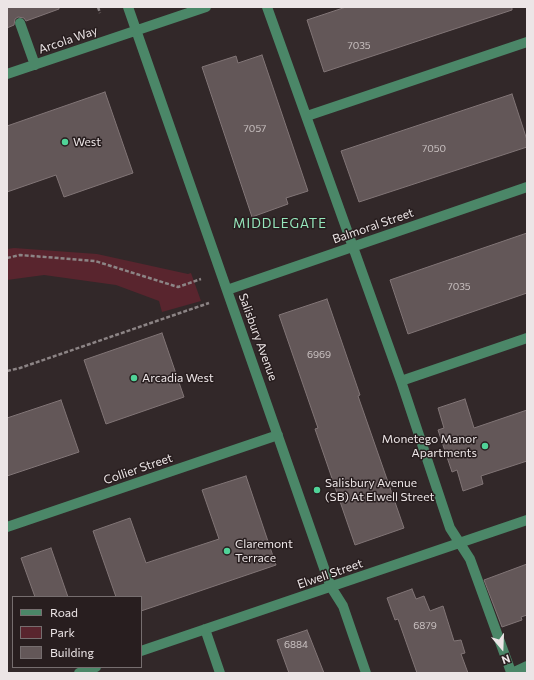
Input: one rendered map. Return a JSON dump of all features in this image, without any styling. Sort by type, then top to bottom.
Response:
[{"type":"street","name":"Salisbury Avenue","points":[[128,7],[331,587],[343,606],[366,673]]},
{"type":"street","name":"Arcola Way","points":[[7,74],[206,7]]},
{"type":"street","points":[[268,7],[401,381],[450,528],[470,559],[512,672],[527,666]]},
{"type":"street","points":[[20,23],[35,65]]},
{"type":"street","points":[[307,116],[527,42]]},
{"type":"street","name":"Balmoral Street","points":[[227,290],[527,187]]},
{"type":"street","points":[[401,381],[527,338]]},
{"type":"street","name":"Collier Street","points":[[7,527],[278,435]]},
{"type":"street","name":"Elwell Street","points":[[142,651],[527,520]]},
{"type":"street","points":[[205,629],[220,673]]},
{"type":"street","points":[[78,673],[93,668]]},
{"type":"path","points":[[98,7],[100,13]]},
{"type":"path","points":[[7,258],[20,255],[95,261],[178,287],[201,279]]},
{"type":"path","points":[[7,371],[20,368],[209,303]]},
{"type":"green space","points":[[14,248],[97,254],[188,274],[191,273],[201,301],[162,312],[159,301],[116,285],[44,275],[7,280],[7,249]]},
{"type":"building","points":[[7,7],[59,7],[59,9],[26,21],[24,18],[18,17],[15,19],[14,25],[7,28]]},
{"type":"building","points":[[346,7],[512,7],[512,10],[324,72],[307,20]]},
{"type":"building","points":[[262,55],[308,191],[286,198],[288,204],[252,217],[202,67],[236,56],[238,63]]},
{"type":"building","name":"West","points":[[105,92],[133,173],[64,197],[56,175],[7,192],[7,126]]},
{"type":"building","points":[[512,94],[527,140],[527,147],[359,202],[341,151]]},
{"type":"building","points":[[527,233],[527,293],[408,334],[390,280]]},
{"type":"building","points":[[327,299],[360,395],[358,396],[404,528],[355,545],[315,429],[318,428],[279,315]]},
{"type":"building","name":"Arcadia West","points":[[162,333],[184,397],[106,424],[84,360]]},
{"type":"building","name":"Monetego Manor Apartments","points":[[465,399],[474,428],[527,410],[527,461],[481,476],[483,484],[463,491],[457,470],[452,472],[438,430],[444,428],[438,408]]},
{"type":"building","points":[[61,400],[79,452],[7,476],[7,418]]},
{"type":"building","name":"Claremont Terrace","points":[[246,476],[276,565],[142,611],[142,596],[116,596],[93,531],[130,518],[146,563],[219,539],[202,490]]},
{"type":"building","points":[[51,548],[68,596],[35,596],[21,558]]},
{"type":"building","points":[[527,564],[527,615],[521,617],[522,620],[502,627],[484,580]]},
{"type":"building","points":[[412,589],[416,599],[424,596],[430,611],[443,606],[454,641],[461,640],[465,653],[461,654],[468,673],[417,673],[398,619],[395,620],[387,598]]},
{"type":"building","points":[[307,630],[324,673],[289,673],[277,640]]},
{"type":"place","name":"West","points":[[65,142]]},
{"type":"place","name":"Arcadia West","points":[[134,378]]},
{"type":"place","name":"Monetego Manor Apartments","points":[[485,446]]},
{"type":"place","name":"Salisbury Avenue (SB) At Elwell Street","points":[[317,490]]},
{"type":"place","name":"Claremont Terrace","points":[[227,551]]},
{"type":"district","name":"MIDDLEGATE","points":[[280,224]]}]
